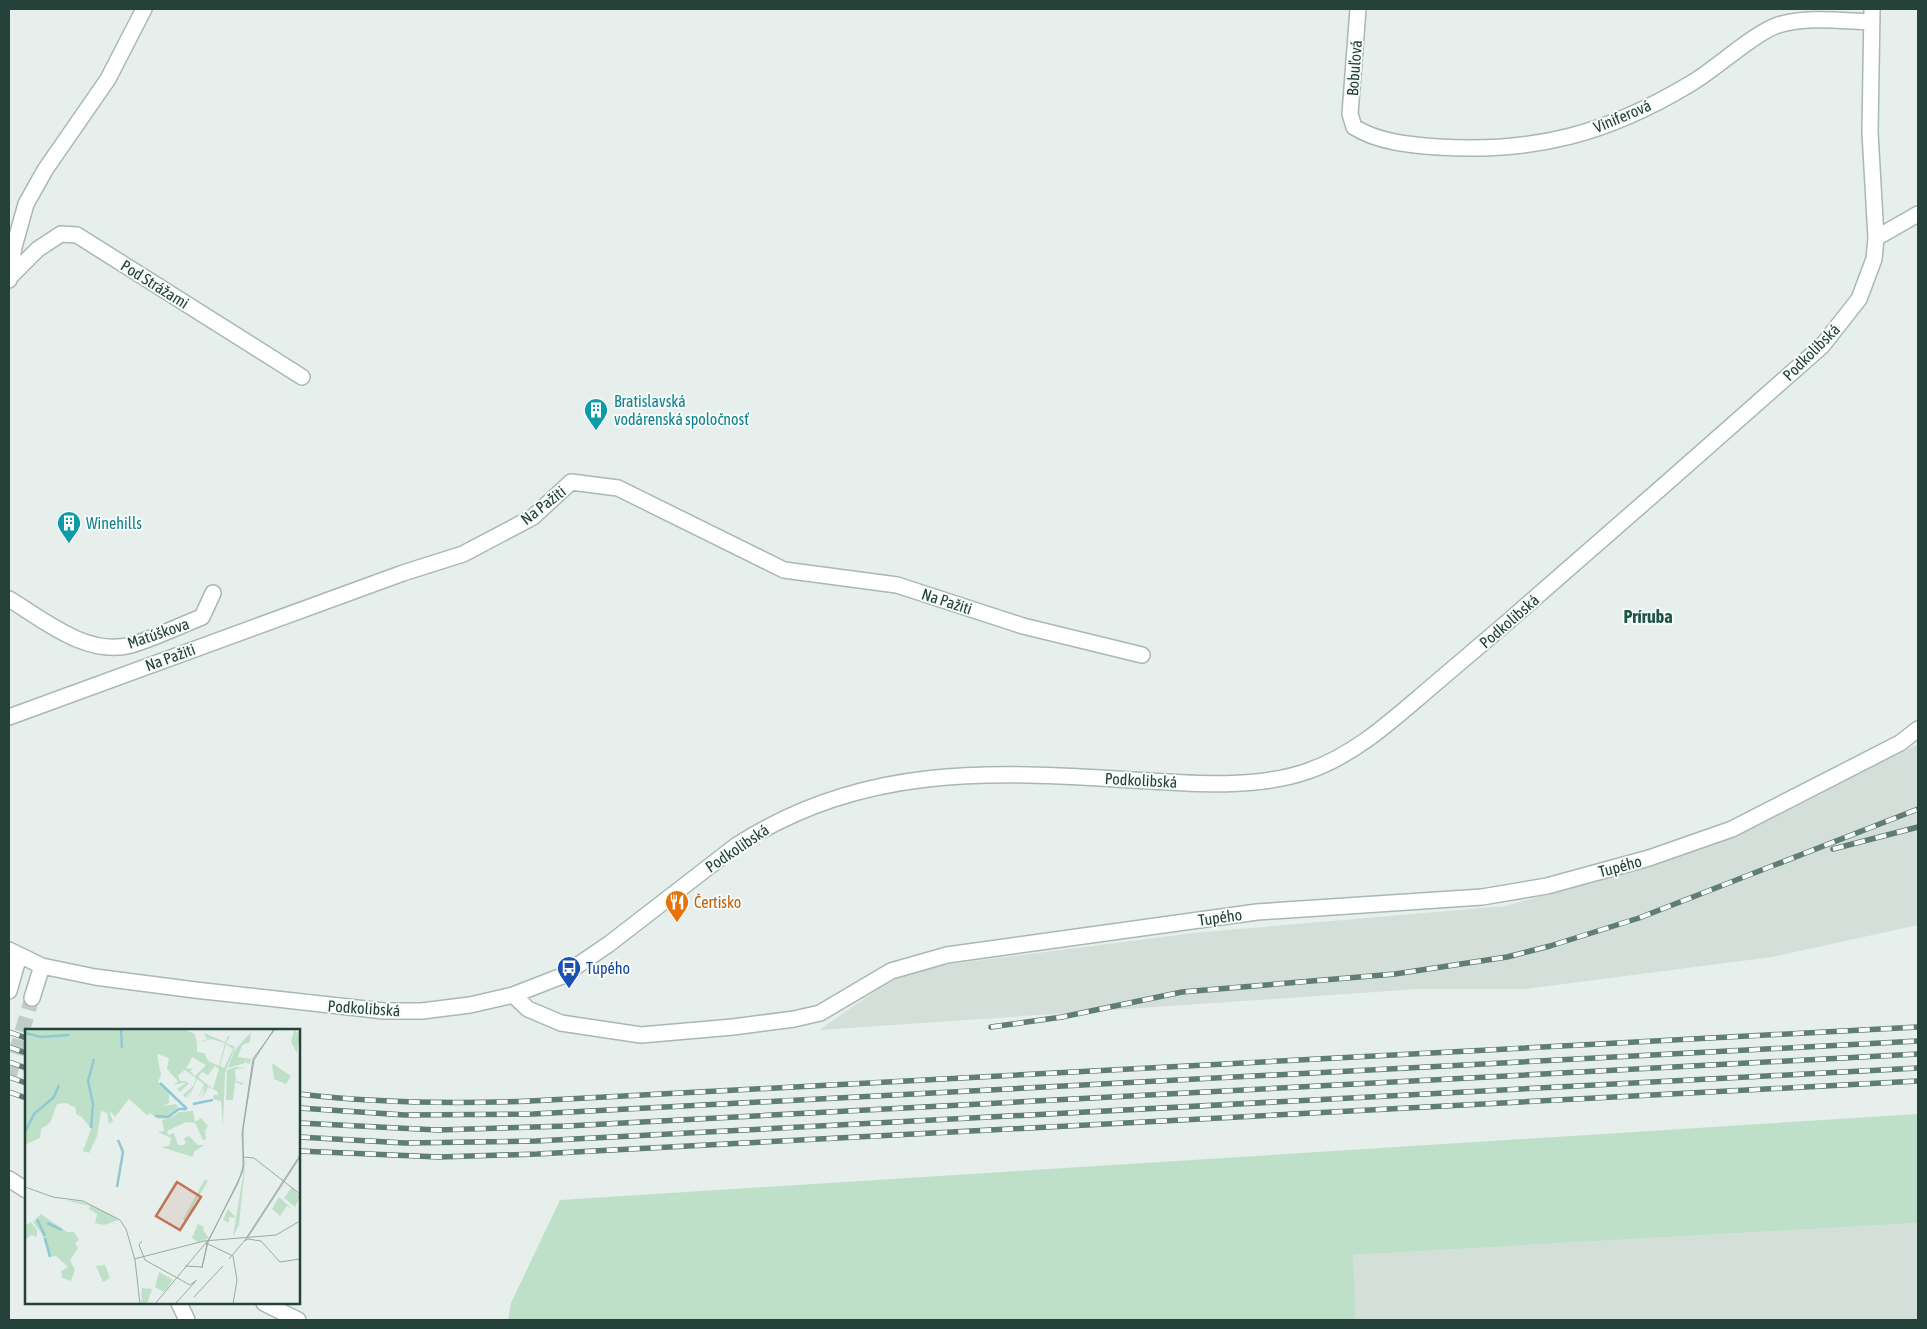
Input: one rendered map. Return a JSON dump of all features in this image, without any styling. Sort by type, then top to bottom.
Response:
[{"type":"street","name":"Pod Strážami","points":[[10,279],[14,247],[26,204],[45,170],[108,79],[144,9]]},
{"type":"street","name":"Bobuľová","points":[[1354,128],[1350,114],[1358,9]]},
{"type":"street","name":"Viniferová","points":[[1354,128],[1369,136],[1419,145],[1476,149],[1521,146],[1567,138],[1613,123],[1690,84],[1761,34],[1777,26],[1800,20],[1872,15]]},
{"type":"street","name":"Podkolibská","points":[[14,953],[42,966],[104,979],[384,1011],[422,1011],[470,1005],[513,995],[562,976],[587,960],[737,845],[759,831],[825,801],[867,788],[906,780],[948,776],[1007,774],[1202,783],[1258,782],[1308,771],[1337,758],[1380,730],[1482,645],[1822,346],[1859,299],[1874,259],[1876,238],[1870,132],[1872,15]]},
{"type":"street","points":[[1876,238],[1918,214]]},
{"type":"street","name":"Pod Strážami","points":[[10,279],[38,249],[61,234],[77,235],[302,377]]},
{"type":"street","name":"Na Pažiti","points":[[9,717],[403,573],[463,554],[533,517],[570,482],[618,488],[784,570],[897,585],[1023,626],[1142,654]]},
{"type":"street","name":"Matúškova","points":[[9,599],[80,642],[120,646],[129,645],[202,617],[213,593]]},
{"type":"street","name":"Tupého","points":[[513,995],[528,1009],[561,1024],[641,1035],[733,1027],[794,1019],[820,1013],[891,971],[947,955],[1258,912],[1482,897],[1547,886],[1649,858],[1732,829],[1900,743],[1918,729]]},
{"type":"street","points":[[9,991],[14,953]]},
{"type":"street","points":[[32,998],[42,966]]},
{"type":"street","points":[[9,1179],[25,1189]]},
{"type":"street","points":[[179,1304],[187,1320]]},
{"type":"street","points":[[266,1304],[298,1320]]},
{"type":"shaded area","points":[[1918,744],[1918,925],[1772,957],[1525,989],[1418,989],[819,1030],[884,985],[911,972],[943,965],[1193,933],[1506,906],[1667,860],[1741,833]]},
{"type":"shaded area","points":[[1918,1223],[1918,1320],[1356,1320],[1352,1255]]},
{"type":"green space","points":[[1918,1114],[1918,1223],[1353,1255],[1356,1320],[508,1320],[511,1303],[560,1200]]},
{"type":"tunnel","points":[[9,1076],[32,998]]},
{"type":"railway","points":[[991,1027],[1062,1017],[1182,992],[1395,974],[1507,957],[1550,946],[1639,918],[1918,809]]},
{"type":"railway","points":[[1833,849],[1918,827]]},
{"type":"railway","points":[[300,1094],[414,1102],[530,1101],[1918,1027]]},
{"type":"railway","points":[[9,1032],[25,1038]]},
{"type":"railway","points":[[300,1108],[405,1115],[533,1114],[1918,1041]]},
{"type":"railway","points":[[9,1047],[25,1053]]},
{"type":"railway","points":[[300,1123],[438,1130],[567,1126],[1918,1054]]},
{"type":"railway","points":[[9,1062],[25,1068]]},
{"type":"railway","points":[[300,1137],[405,1143],[536,1141],[1918,1068]]},
{"type":"railway","points":[[9,1077],[25,1083]]},
{"type":"railway","points":[[300,1151],[439,1157],[537,1154],[1918,1081]]},
{"type":"railway","points":[[9,1092],[25,1098]]},
{"type":"place","name":"Bratislavská vodárenská spoločnosť","points":[[596,431]]},
{"type":"place","name":"Winehills","points":[[69,544]]},
{"type":"place","name":"Čertisko","points":[[677,923]]},
{"type":"place","name":"Tupého","points":[[569,989]]},
{"type":"district","name":"Príruba","points":[[1648,616]]}]
